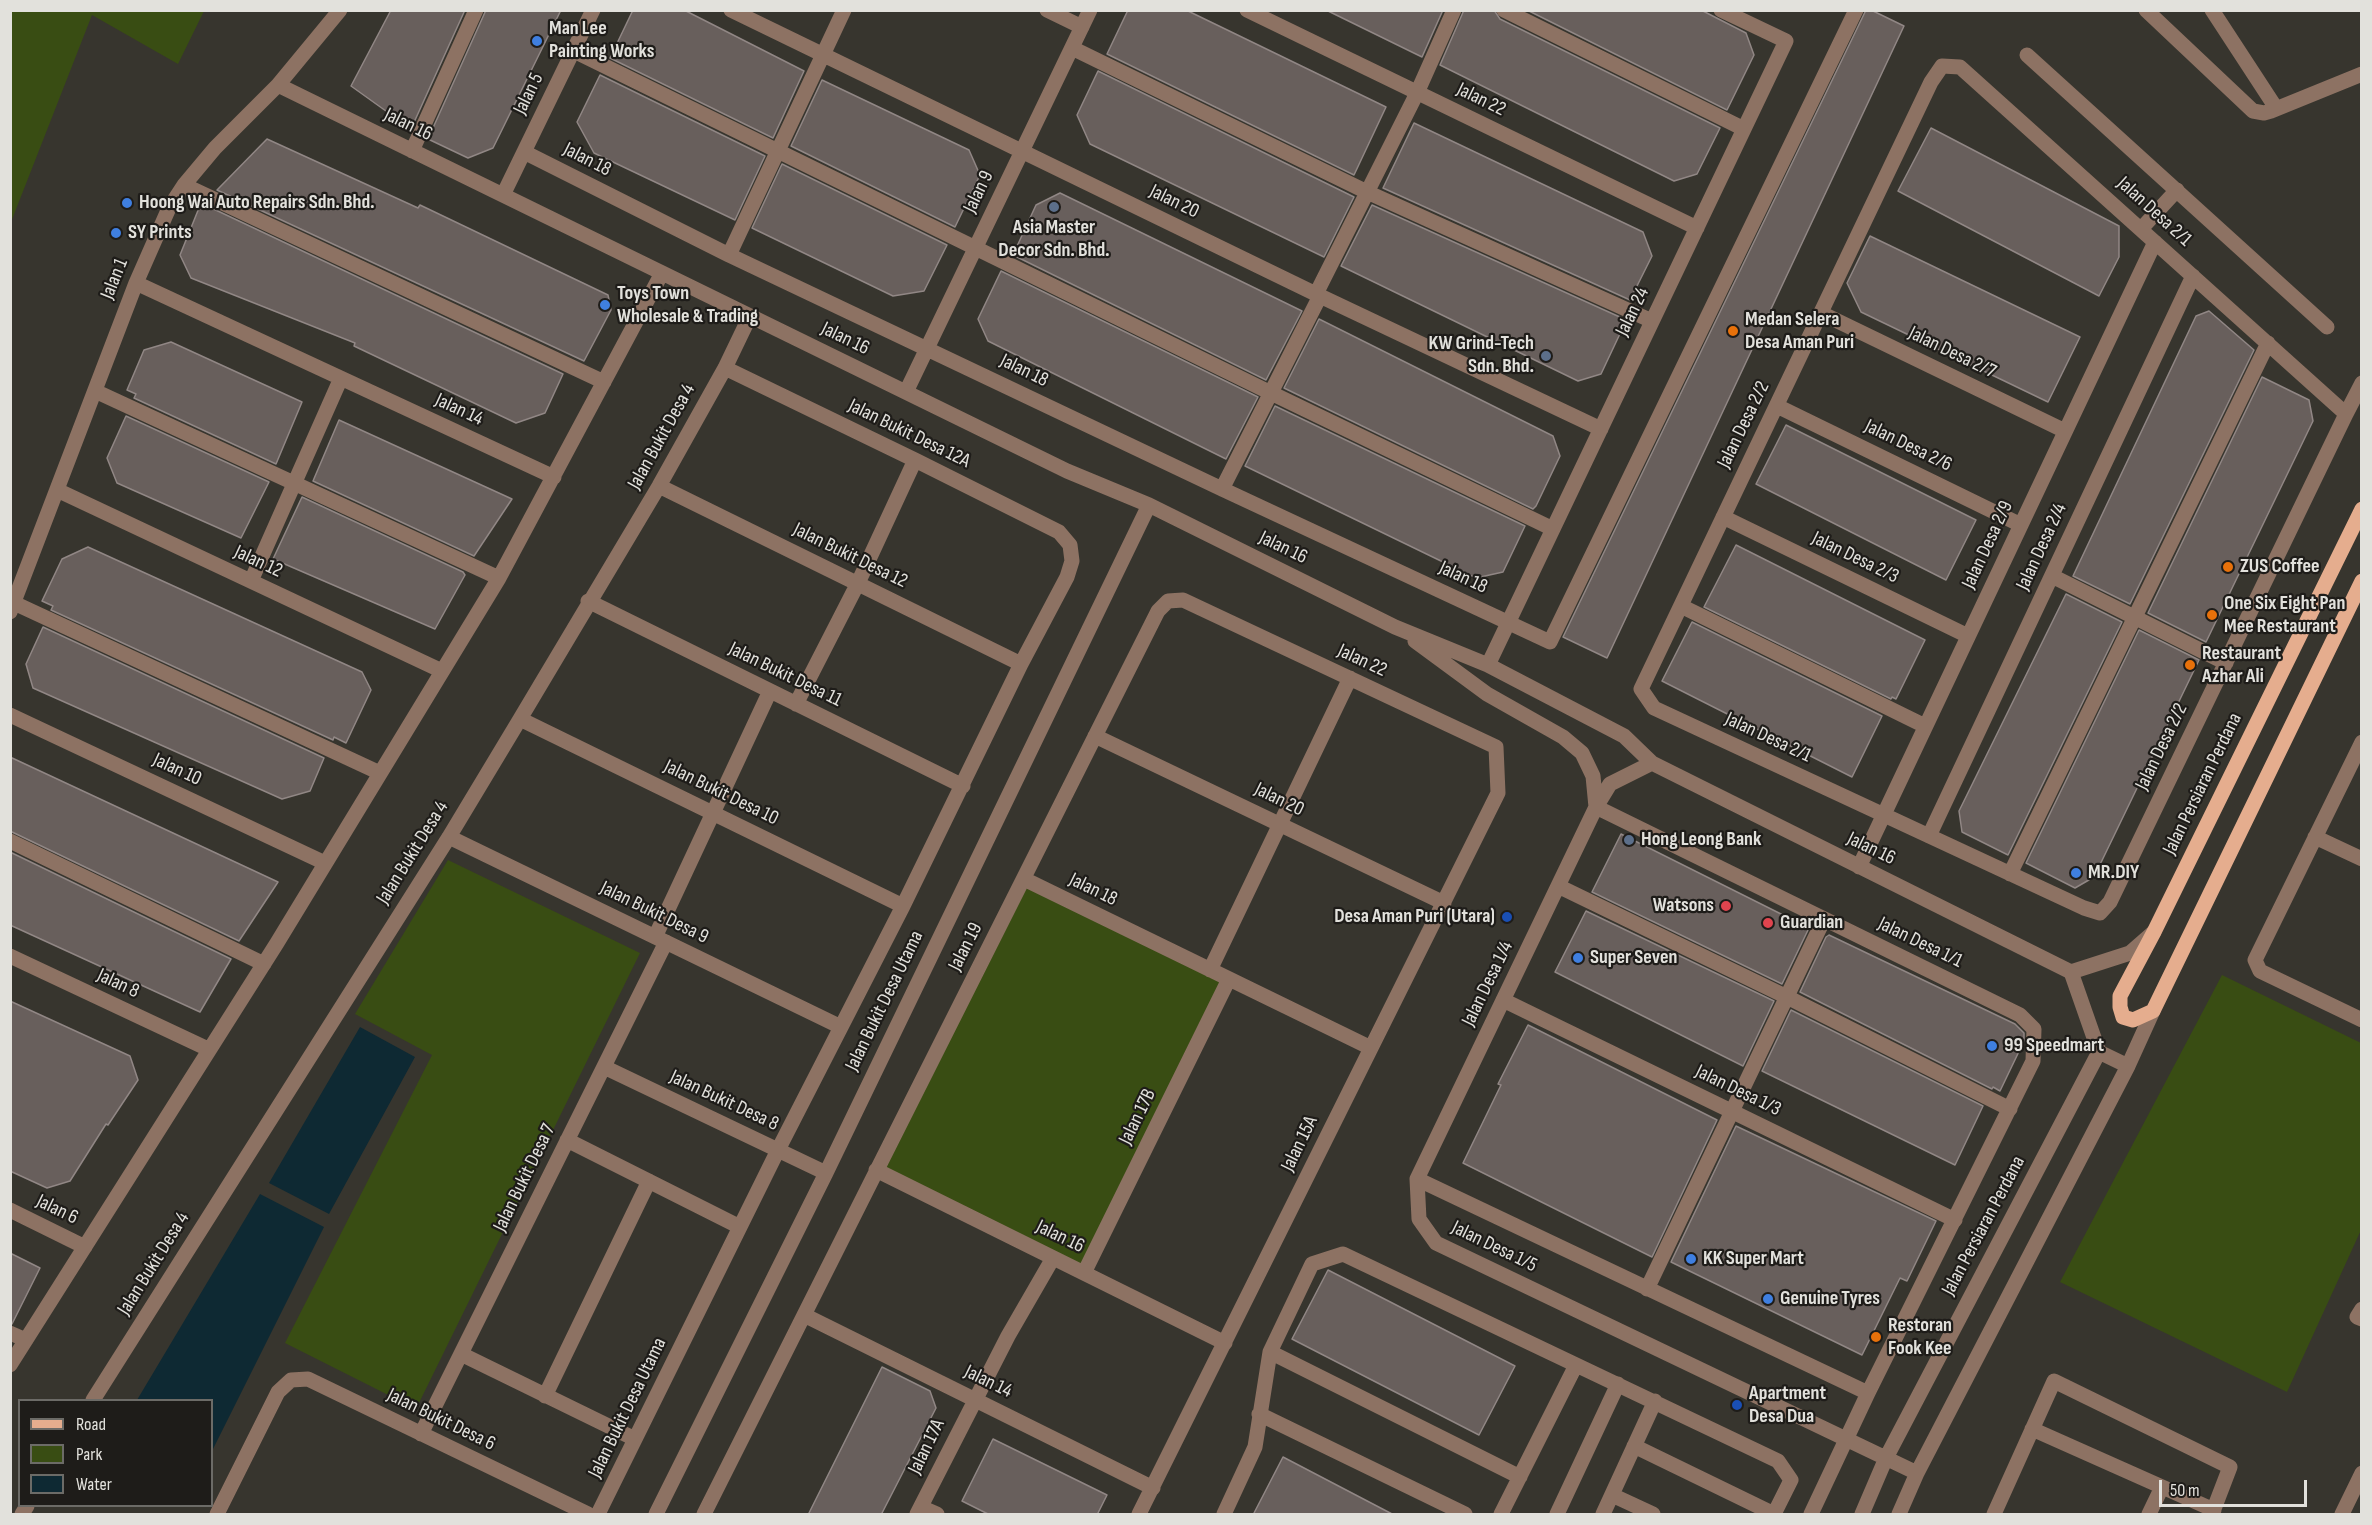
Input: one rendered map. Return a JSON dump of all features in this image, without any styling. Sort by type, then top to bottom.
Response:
[{"type":"main road","name":"Jalan Persiaran Perdana","points":[[2153,1011],[2133,1020],[2123,1017],[2120,996],[2154,932],[2361,509]]},
{"type":"main road","points":[[2153,1011],[2361,581]]},
{"type":"street","name":"Jalan 1","points":[[12,608],[136,283],[169,208],[184,185],[215,148],[278,85],[340,10]]},
{"type":"street","points":[[412,151],[476,10]]},
{"type":"street","name":"Jalan 5","points":[[503,195],[593,10]]},
{"type":"street","name":"Jalan 20","points":[[731,10],[1318,295],[1601,429]]},
{"type":"street","points":[[729,255],[844,10]]},
{"type":"street","points":[[1047,10],[1082,27]]},
{"type":"street","name":"Jalan 9","points":[[906,392],[1090,10]]},
{"type":"street","name":"Jalan 22","points":[[1247,10],[1697,228]]},
{"type":"street","points":[[1222,489],[1417,93],[1454,10]]},
{"type":"street","points":[[1504,10],[1744,129]]},
{"type":"street","name":"Jalan 24","points":[[1488,665],[1786,41],[1721,10]]},
{"type":"street","name":"Jalan 18","points":[[524,152],[729,255],[1550,642],[1856,10]]},
{"type":"street","points":[[2146,10],[2253,111],[2264,113],[2361,74]]},
{"type":"street","points":[[2212,10],[2277,108]]},
{"type":"street","points":[[1072,48],[1367,192],[1652,321]]},
{"type":"street","points":[[574,51],[1553,529]]},
{"type":"street","points":[[2027,55],[2327,327]]},
{"type":"street","name":"Jalan Desa 2/1","points":[[1931,82],[1942,66],[1960,67],[2346,414]]},
{"type":"street","name":"Jalan Desa 2/2","points":[[1641,689],[1931,82]]},
{"type":"street","name":"Jalan 16","points":[[278,85],[1067,471],[1149,505],[1395,627],[1488,665],[1624,736],[1652,763],[2071,972]]},
{"type":"street","points":[[184,185],[604,382]]},
{"type":"street","points":[[2141,229],[2177,190]]},
{"type":"street","name":"Jalan Desa 2/9","points":[[1859,867],[2155,242]]},
{"type":"street","points":[[10,1365],[208,1049],[264,964],[499,578],[662,273]]},
{"type":"street","name":"Jalan Desa 2/4","points":[[1929,836],[2193,276]]},
{"type":"street","name":"Jalan 14","points":[[136,283],[554,477]]},
{"type":"street","name":"Jalan Desa 2/7","points":[[1821,313],[2065,431]]},
{"type":"street","name":"Jalan Bukit Desa 4","points":[[94,1399],[520,719],[659,486],[750,316]]},
{"type":"street","points":[[2010,874],[2268,343]]},
{"type":"street","name":"Jalan Bukit Desa 12A","points":[[724,368],[1059,532],[1070,545]]},
{"type":"street","points":[[251,581],[341,378]]},
{"type":"street","name":"Jalan Desa 2/2","points":[[1884,815],[2084,909],[2100,913],[2110,902],[2361,383]]},
{"type":"street","points":[[95,391],[499,578]]},
{"type":"street","name":"Jalan Desa 2/6","points":[[1777,406],[2021,525]]},
{"type":"street","points":[[796,704],[858,583],[915,460]]},
{"type":"street","name":"Jalan Bukit Desa 12","points":[[659,486],[1022,664]]},
{"type":"street","name":"Jalan 12","points":[[57,490],[442,671]]},
{"type":"street","name":"Jalan Bukit Desa Utama","points":[[656,1515],[826,1173],[1149,505]]},
{"type":"street","name":"Jalan Desa 2/3","points":[[1723,518],[1968,636]]},
{"type":"street","name":"Jalan Bukit Desa Utama","points":[[598,1515],[778,1150],[1067,577],[1072,561],[1070,545]]},
{"type":"street","points":[[2052,576],[2226,663]]},
{"type":"street","name":"Jalan 22","points":[[1168,601],[1183,600],[1496,747],[1498,793]]},
{"type":"street","name":"Jalan 19","points":[[704,1515],[1158,611],[1168,601]]},
{"type":"street","name":"Jalan Bukit Desa 11","points":[[588,602],[963,786]]},
{"type":"street","points":[[1681,606],[1926,726]]},
{"type":"street","points":[[12,608],[380,773]]},
{"type":"street","name":"Jalan 16","points":[[1395,627],[1487,694],[1563,737],[1582,753],[1593,776],[1596,807]]},
{"type":"street","points":[[1210,970],[1350,678]]},
{"type":"street","name":"Jalan Desa 2/1","points":[[1641,689],[1654,708],[1884,815]]},
{"type":"street","name":"Jalan Bukit Desa 7","points":[[421,1434],[604,1067],[661,939],[713,813],[770,691]]},
{"type":"street","name":"Jalan 10","points":[[10,714],[326,863]]},
{"type":"street","name":"Jalan Bukit Desa 10","points":[[520,719],[903,906]]},
{"type":"street","name":"Jalan 20","points":[[1095,736],[1444,903]]},
{"type":"street","points":[[2361,741],[2255,960],[2260,971],[2361,1020]]},
{"type":"street","points":[[1596,807],[1610,784],[1652,763]]},
{"type":"street","name":"Jalan 15A","points":[[1139,1515],[1498,793]]},
{"type":"street","name":"Jalan Desa 1/4","points":[[1417,1179],[1596,807]]},
{"type":"street","name":"Jalan Desa 1/1","points":[[1596,807],[2020,1015],[2034,1029],[2033,1061],[1868,1393],[1811,1515]]},
{"type":"street","name":"Jalan Bukit Desa 9","points":[[448,837],[841,1027]]},
{"type":"street","points":[[2315,837],[2361,859]]},
{"type":"street","points":[[10,841],[264,964]]},
{"type":"street","name":"Jalan 18","points":[[1024,879],[1371,1048]]},
{"type":"street","points":[[1558,886],[1787,996],[2010,1108]]},
{"type":"street","points":[[1647,1289],[1824,919]]},
{"type":"street","points":[[2128,1066],[2099,1052],[2071,972],[2130,953],[2154,932]]},
{"type":"street","name":"Jalan 8","points":[[10,956],[208,1049]]},
{"type":"street","name":"Jalan 17B","points":[[1084,1273],[1229,979]]},
{"type":"street","name":"Jalan Desa 1/3","points":[[1503,1000],[1954,1220]]},
{"type":"street","points":[[1899,1515],[1917,1473],[2128,1066],[2153,1011]]},
{"type":"street","name":"Jalan Persiaran Perdana","points":[[1862,1515],[1886,1458],[2099,1052]]},
{"type":"street","name":"Jalan Bukit Desa 8","points":[[604,1067],[826,1173]]},
{"type":"street","points":[[567,1140],[740,1227]]},
{"type":"street","name":"Jalan 16","points":[[876,1170],[1225,1343]]},
{"type":"street","name":"Jalan Desa 1/5","points":[[1868,1393],[1417,1179],[1419,1220],[1436,1243],[1917,1473]]},
{"type":"street","points":[[546,1396],[649,1181]]},
{"type":"street","name":"Jalan 6","points":[[10,1210],[85,1247]]},
{"type":"street","points":[[1224,1515],[1255,1447],[1270,1352],[1312,1264],[1343,1254],[1778,1461],[1791,1480],[1774,1514],[1634,1446]]},
{"type":"street","name":"Jalan 17A","points":[[920,1511],[1008,1336],[1053,1258]]},
{"type":"street","points":[[2361,1309],[2357,1317],[2361,1319]]},
{"type":"street","name":"Jalan 14","points":[[804,1315],[1153,1488]]},
{"type":"street","points":[[10,1333],[26,1340]]},
{"type":"street","points":[[1270,1352],[1520,1477]]},
{"type":"street","points":[[461,1354],[635,1440]]},
{"type":"street","points":[[1501,1515],[1576,1365]]},
{"type":"street","name":"Jalan Bukit Desa 6","points":[[217,1507],[278,1392],[291,1380],[308,1379],[588,1515]]},
{"type":"street","points":[[1994,1515],[2032,1429],[2054,1381],[2230,1467],[2213,1512],[2032,1429]]},
{"type":"street","points":[[1557,1515],[1618,1384]]},
{"type":"street","points":[[1603,1515],[1655,1401]]},
{"type":"street","points":[[1259,1414],[1465,1515]]},
{"type":"street","points":[[2342,1515],[2361,1473]]},
{"type":"street","points":[[2150,1515],[2162,1487]]},
{"type":"street","points":[[1612,1495],[1653,1515]]},
{"type":"street","points":[[920,1511],[937,1515]]},
{"type":"green space","points":[[11,10],[204,11],[178,64],[92,15],[11,222]]},
{"type":"green space","points":[[448,860],[640,953],[416,1409],[285,1343],[432,1055],[355,1014]]},
{"type":"green space","points":[[1024,879],[1229,979],[1084,1273],[876,1170]]},
{"type":"green space","points":[[2222,975],[2361,1043],[2361,1230],[2287,1392],[2060,1282]]},
{"type":"water","points":[[360,1027],[415,1057],[329,1214],[269,1183]]},
{"type":"water","points":[[260,1194],[324,1227],[213,1449],[213,1399],[138,1399]]},
{"type":"building","points":[[391,10],[465,10],[411,129],[351,86]]},
{"type":"building","points":[[486,10],[561,10],[493,148],[468,158],[428,139]]},
{"type":"building","points":[[633,10],[684,10],[804,71],[773,138],[610,58]]},
{"type":"building","points":[[1128,10],[1186,10],[1386,107],[1354,175],[1107,54]]},
{"type":"building","points":[[1326,10],[1443,10],[1422,57]]},
{"type":"building","points":[[1464,10],[1494,10],[1500,19],[1720,128],[1697,174],[1674,181],[1440,65]]},
{"type":"building","points":[[1527,10],[1701,10],[1746,33],[1754,55],[1727,110]]},
{"type":"building","name":"Medan Selera Desa Aman Puri","points":[[1866,10],[1871,10],[1904,26],[1607,658],[1563,637]]},
{"type":"building","points":[[1098,71],[1354,197],[1324,257],[1090,144],[1077,115]]},
{"type":"building","points":[[600,75],[765,156],[735,220],[594,153],[577,122]]},
{"type":"building","points":[[822,80],[969,150],[980,175],[955,227],[791,146]]},
{"type":"building","points":[[1414,123],[1643,232],[1652,256],[1630,300],[1383,188]]},
{"type":"building","points":[[1931,128],[2119,226],[2119,257],[2099,296],[1898,191]]},
{"type":"building","points":[[267,139],[418,208],[420,205],[608,295],[611,310],[584,361],[217,190]]},
{"type":"building","points":[[782,164],[947,245],[924,291],[893,296],[752,228]]},
{"type":"building","points":[[1060,193],[1302,311],[1266,380],[1013,255],[1036,205]]},
{"type":"building","points":[[203,204],[563,374],[545,413],[516,423],[354,346],[355,343],[191,278],[180,255],[199,208]]},
{"type":"building","points":[[1372,205],[1622,318],[1626,321],[1601,374],[1578,381],[1341,266]]},
{"type":"building","points":[[1870,236],[2080,337],[2048,402],[1861,312],[1847,283]]},
{"type":"building","points":[[1001,271],[1258,397],[1226,459],[988,341],[978,319]]},
{"type":"building","points":[[2209,311],[2254,350],[2130,604],[2073,576],[2196,316]]},
{"type":"building","points":[[1319,319],[1553,436],[1560,456],[1536,506],[1533,509],[1284,388]]},
{"type":"building","points":[[171,342],[302,402],[276,464],[134,398],[136,394],[127,390],[144,350]]},
{"type":"building","points":[[2262,377],[2309,400],[2313,421],[2206,642],[2148,613]]},
{"type":"building","points":[[1275,406],[1525,526],[1503,572],[1476,578],[1245,466]]},
{"type":"building","points":[[126,416],[269,482],[241,538],[117,483],[107,458]]},
{"type":"building","points":[[339,420],[512,499],[474,556],[313,481]]},
{"type":"building","points":[[1786,425],[1976,520],[1946,580],[1756,484]]},
{"type":"building","points":[[302,497],[463,572],[465,575],[435,629],[273,559]]},
{"type":"building","points":[[1736,545],[1925,640],[1896,699],[1892,697],[1891,699],[1704,607]]},
{"type":"building","points":[[88,547],[362,672],[371,690],[346,743],[334,737],[333,740],[51,610],[53,606],[42,601],[62,559]]},
{"type":"building","points":[[2066,594],[2122,622],[2008,855],[1962,832],[1959,811]]},
{"type":"building","points":[[1692,622],[1882,716],[1852,777],[1662,681]]},
{"type":"building","points":[[43,627],[324,758],[310,791],[282,799],[33,688],[26,664]]},
{"type":"building","points":[[2139,630],[2199,660],[2094,877],[2075,888],[2026,863]]},
{"type":"building","points":[[10,757],[278,882],[239,941],[10,831]]},
{"type":"building","points":[[1621,834],[1809,928],[1782,984],[1592,892]]},
{"type":"building","points":[[10,852],[231,959],[200,1012],[10,925]]},
{"type":"building","points":[[1586,911],[1774,1001],[1743,1066],[1555,972]]},
{"type":"building","points":[[1829,935],[2015,1024],[2024,1033],[2024,1041],[2000,1091],[1800,992]]},
{"type":"building","points":[[10,1001],[130,1056],[138,1080],[108,1125],[106,1124],[70,1181],[47,1188],[10,1171]]},
{"type":"building","points":[[1791,1010],[1983,1106],[1955,1165],[1762,1071]]},
{"type":"building","points":[[1528,1025],[1717,1120],[1652,1257],[1463,1163],[1501,1085],[1498,1084]]},
{"type":"building","points":[[1736,1126],[1936,1221],[1907,1281],[1900,1278],[1862,1355],[1671,1262]]},
{"type":"building","points":[[10,1253],[40,1268],[12,1324],[10,1323]]},
{"type":"building","points":[[1328,1270],[1515,1366],[1479,1435],[1292,1339]]},
{"type":"building","points":[[882,1367],[930,1391],[936,1408],[881,1515],[808,1515]]},
{"type":"building","points":[[993,1439],[1107,1495],[1097,1515],[990,1515],[962,1501]]},
{"type":"building","points":[[1283,1457],[1394,1515],[1253,1515]]},
{"type":"place","name":"Man Lee Painting Works","points":[[537,41]]},
{"type":"place","name":"Hoong Wai Auto Repairs Sdn. Bhd.","points":[[127,203]]},
{"type":"place","name":"Asia Master Decor Sdn. Bhd.","points":[[1054,207]]},
{"type":"place","name":"SY Prints","points":[[116,233]]},
{"type":"place","name":"Toys Town Wholesale & Trading","points":[[605,305]]},
{"type":"place","name":"Medan Selera Desa Aman Puri","points":[[1733,331]]},
{"type":"place","name":"KW Grind-Tech Sdn. Bhd.","points":[[1546,356]]},
{"type":"place","name":"ZUS Coffee","points":[[2228,567]]},
{"type":"place","name":"One Six Eight Pan Mee Restaurant","points":[[2212,615]]},
{"type":"place","name":"Restaurant Azhar Ali","points":[[2190,665]]},
{"type":"place","name":"Hong Leong Bank","points":[[1629,840]]},
{"type":"place","name":"MR.DIY","points":[[2076,873]]},
{"type":"place","name":"Watsons","points":[[1726,906]]},
{"type":"place","name":"Desa Aman Puri (Utara)","points":[[1507,917]]},
{"type":"place","name":"Guardian","points":[[1768,923]]},
{"type":"place","name":"Super Seven","points":[[1578,958]]},
{"type":"place","name":"99 Speedmart","points":[[1992,1046]]},
{"type":"place","name":"KK Super Mart","points":[[1691,1259]]},
{"type":"place","name":"Genuine Tyres","points":[[1768,1299]]},
{"type":"place","name":"Restoran Fook Kee","points":[[1876,1337]]},
{"type":"place","name":"Apartment Desa Dua","points":[[1737,1405]]}]
